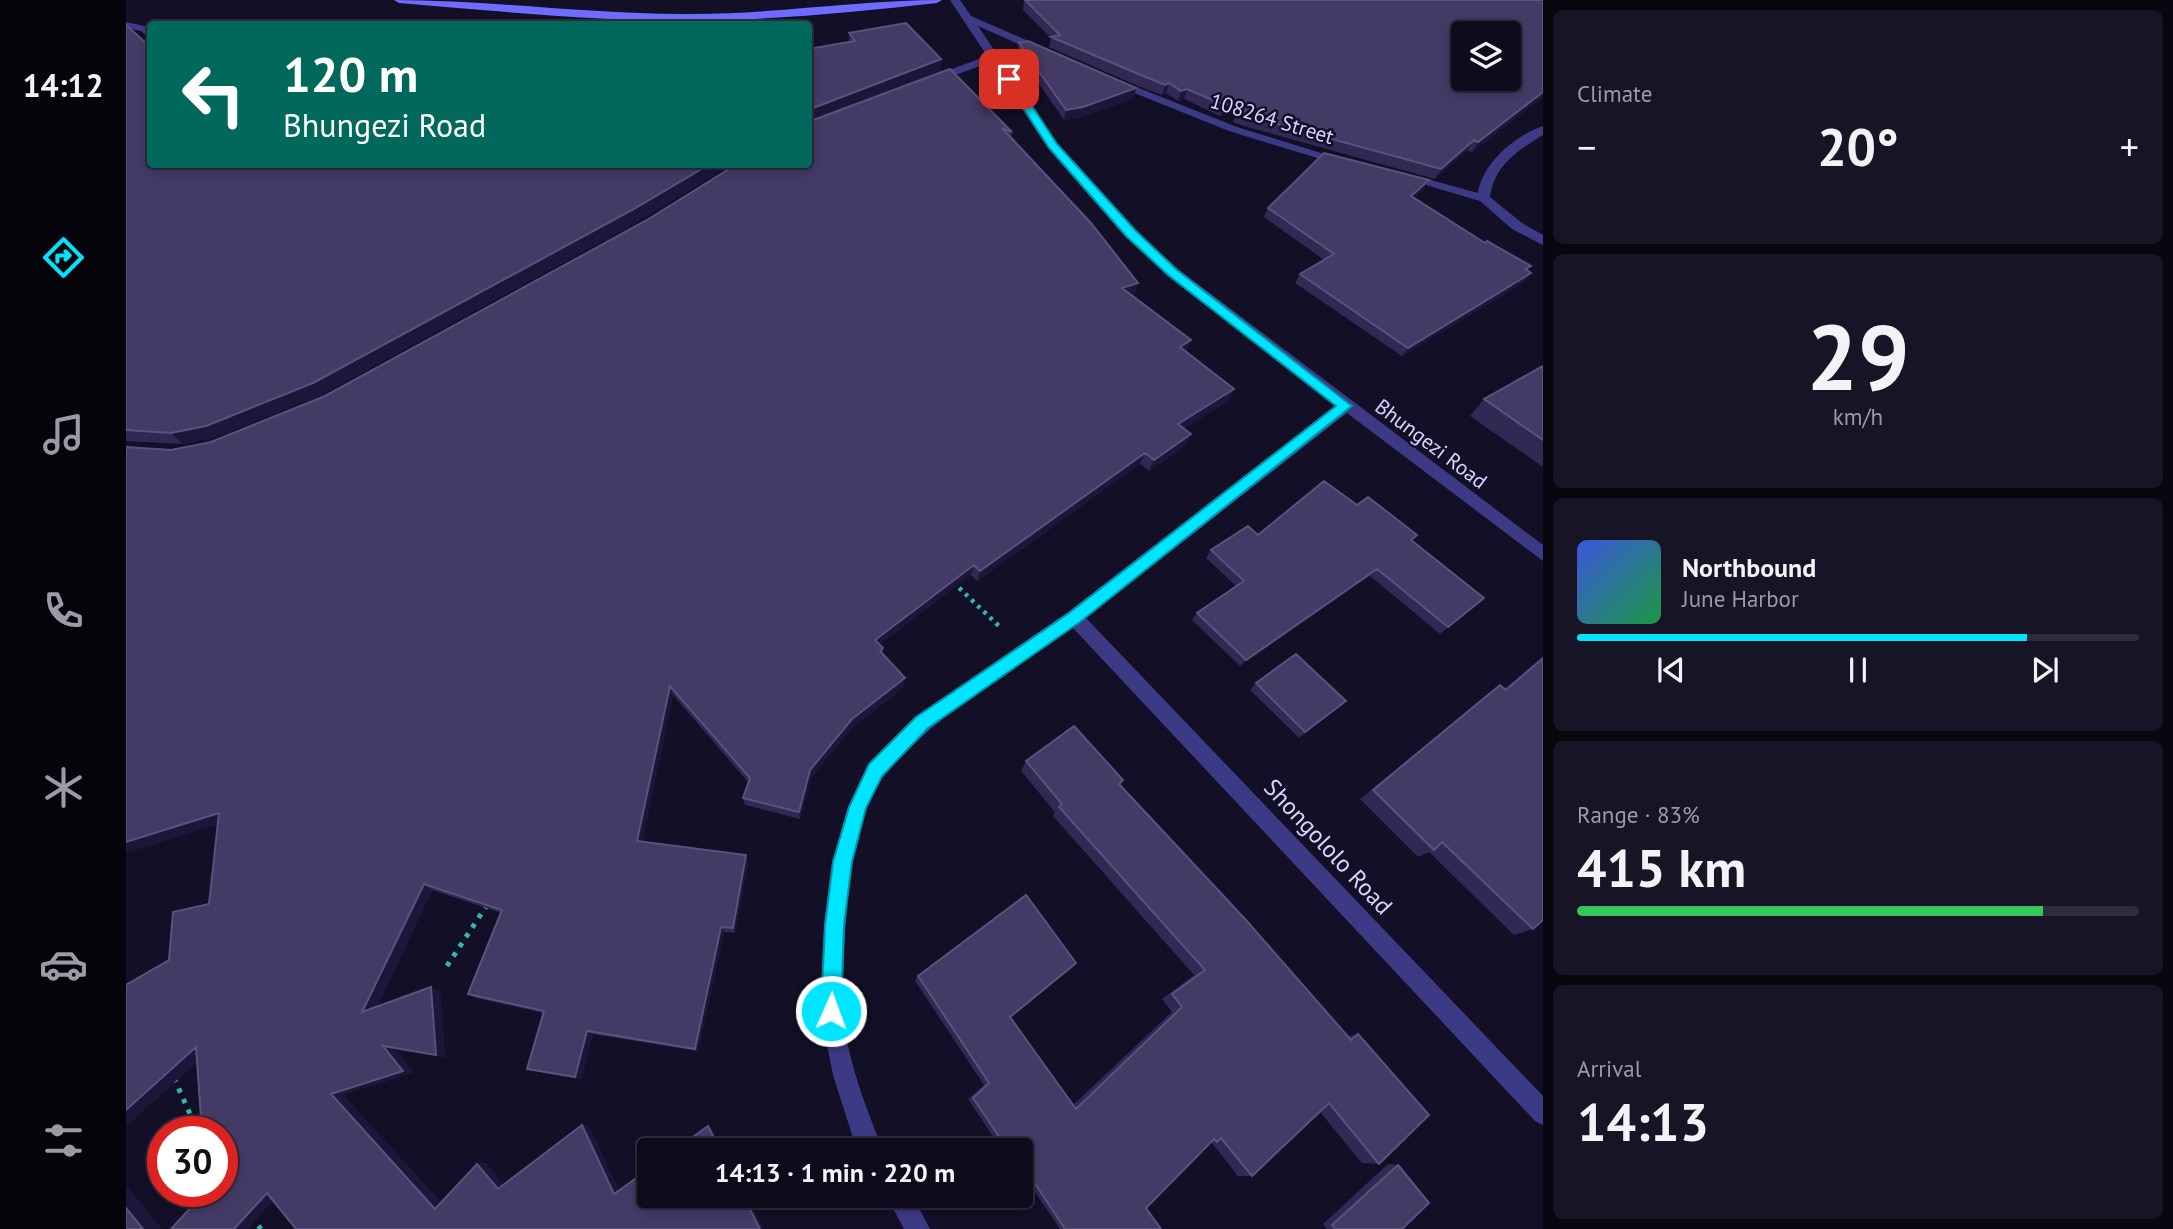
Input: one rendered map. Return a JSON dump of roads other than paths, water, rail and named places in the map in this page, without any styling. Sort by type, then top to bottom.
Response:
[{"type":"street","points":[[399,0],[657,18],[808,13],[937,0]]},
{"type":"street","name":"Bhungezi Road","points":[[955,0],[1053,146],[1130,233],[1173,272],[1345,406],[1543,554]]},
{"type":"street","points":[[968,19],[1060,58]]},
{"type":"street","points":[[126,25],[147,31]]},
{"type":"street","points":[[918,85],[994,57]]},
{"type":"street","name":"108264 Street","points":[[1109,79],[1171,107],[1233,129],[1361,166]]},
{"type":"street","points":[[1484,198],[1484,185],[1489,174],[1512,150],[1543,130]]},
{"type":"street","points":[[1396,175],[1484,198],[1517,226],[1543,241]]},
{"type":"street","points":[[864,1138],[845,1075],[831,1011],[835,925],[842,862],[858,807],[876,770],[922,723],[1074,617],[1345,406]]},
{"type":"street","name":"Shongololo Road","points":[[1074,617],[1543,1113]]},
{"type":"street","points":[[906,1208],[918,1229]]}]
